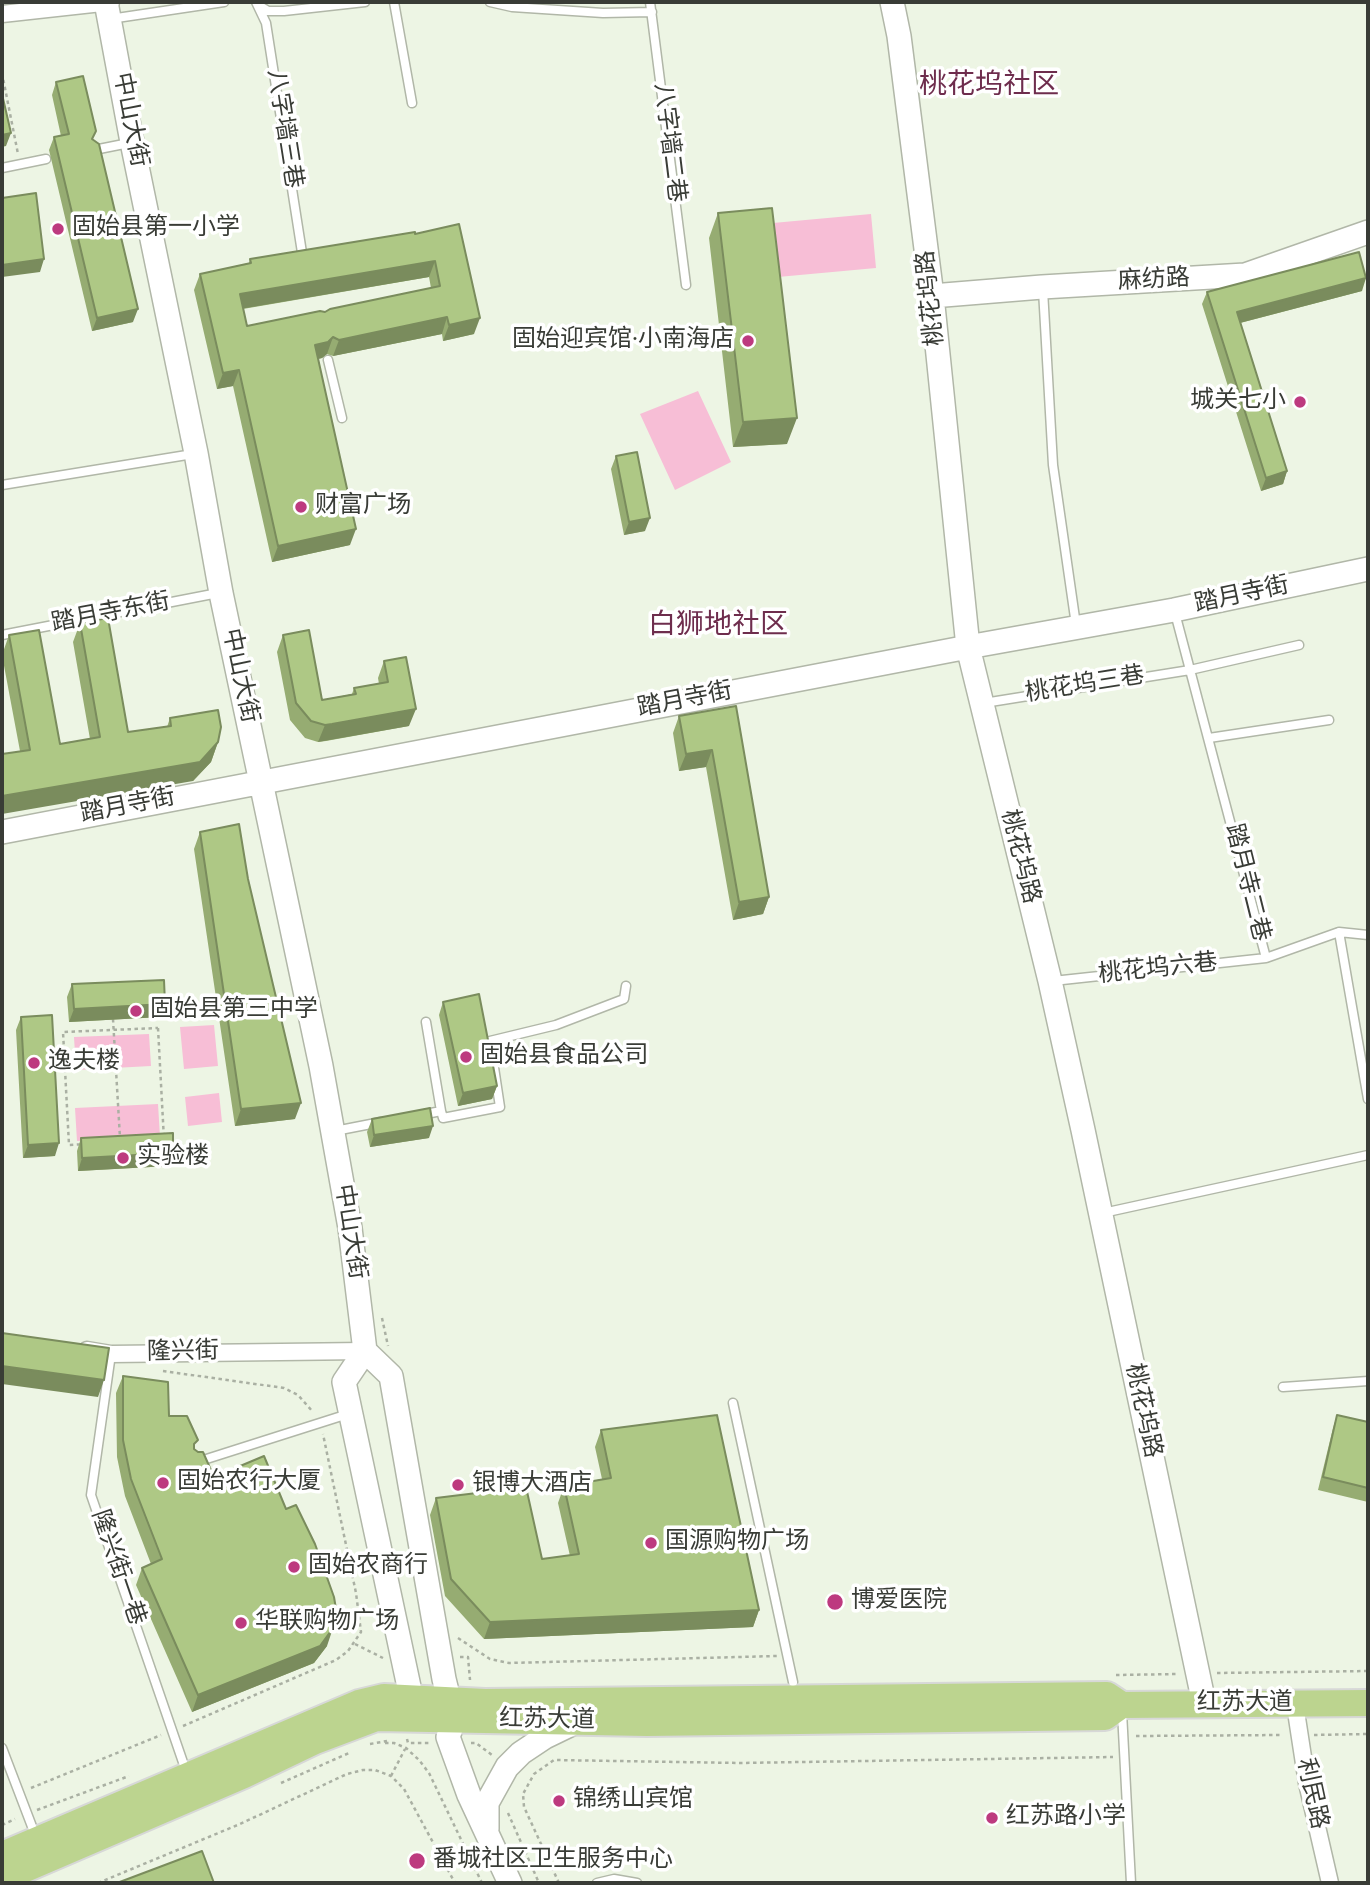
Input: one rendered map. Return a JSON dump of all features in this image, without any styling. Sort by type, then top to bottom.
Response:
[{"type":"main road","name":"红苏大道","points":[[2,1879],[315,1741],[376,1718],[396,1717],[412,1721],[1107,1695],[1122,1705]]},
{"type":"main road","name":"红苏大道","points":[[2,1855],[359,1703],[384,1697],[412,1721]]},
{"type":"main road","name":"红苏大道","points":[[451,1719],[647,1723],[1105,1717],[1122,1705],[1368,1703]]},
{"type":"street","name":"桃花坞路","points":[[892,2],[899,36],[932,296],[968,647],[1050,981],[1203,1703]]},
{"type":"street","points":[[2,14],[108,6]]},
{"type":"street","name":"中山大街","points":[[108,6],[132,142],[196,453],[221,593],[262,781],[332,1132],[350,1228],[365,1351]]},
{"type":"street","name":"麻纺路","points":[[932,296],[1042,286],[1245,275],[1368,232]]},
{"type":"street","name":"踏月寺街","points":[[2,832],[1174,610],[1368,569]]},
{"type":"street","name":"隆兴街","points":[[70,1348],[111,1354],[365,1351]]},
{"type":"street","points":[[412,1721],[344,1382],[365,1351],[391,1376],[451,1719],[469,1795],[510,1883]]},
{"type":"street","name":"利民路","points":[[1295,1705],[1307,1783],[1330,1883]]},
{"type":"street","points":[[487,1833],[487,1803],[495,1784],[507,1767],[521,1753],[545,1737],[578,1721]]},
{"type":"lane","points":[[108,6],[224,2]]},
{"type":"lane","points":[[256,3],[268,11],[284,11],[365,2]]},
{"type":"lane","points":[[394,2],[412,103]]},
{"type":"lane","points":[[489,2],[512,7],[603,13],[652,12]]},
{"type":"lane","name":"八字墙二巷","points":[[650,2],[686,285]]},
{"type":"lane","name":"八字墙三巷","points":[[256,3],[266,23],[303,259]]},
{"type":"lane","points":[[94,150],[132,142]]},
{"type":"lane","points":[[2,168],[46,159]]},
{"type":"lane","points":[[1042,286],[1053,465],[1077,628]]},
{"type":"lane","points":[[328,360],[342,418]]},
{"type":"lane","points":[[2,485],[196,453]]},
{"type":"lane","name":"踏月寺东街","points":[[2,635],[221,593]]},
{"type":"lane","name":"踏月寺二巷","points":[[1174,610],[1266,958],[1339,932]]},
{"type":"lane","name":"桃花坞三巷","points":[[981,703],[1190,670],[1299,645]]},
{"type":"lane","points":[[1209,738],[1329,720]]},
{"type":"lane","points":[[1368,935],[1339,932],[1368,1099]]},
{"type":"lane","name":"桃花坞六巷","points":[[1050,981],[1266,958]]},
{"type":"lane","points":[[426,1023],[443,1118],[500,1107],[490,1041],[556,1025],[624,999],[626,986]]},
{"type":"lane","points":[[412,1116],[441,1111]]},
{"type":"lane","points":[[332,1132],[386,1121]]},
{"type":"lane","points":[[1100,1214],[1368,1155]]},
{"type":"lane","name":"隆兴街一巷","points":[[111,1354],[91,1495],[187,1776]]},
{"type":"lane","points":[[1283,1387],[1368,1381]]},
{"type":"lane","points":[[733,1403],[793,1682]]},
{"type":"lane","points":[[194,1463],[351,1413]]},
{"type":"lane","points":[[1122,1705],[1131,1883]]},
{"type":"lane","points":[[2,1748],[37,1840]]},
{"type":"lane","points":[[597,1883],[614,1879],[637,1883]]},
{"type":"path","points":[[2,73],[20,164]]},
{"type":"path","points":[[113,1019],[120,1148]]},
{"type":"path","points":[[158,1028],[164,1140],[69,1146],[62,1032],[114,1030],[158,1028]]},
{"type":"path","points":[[380,1309],[389,1349]]},
{"type":"path","points":[[453,1630],[458,1638],[489,1659],[509,1663],[787,1655]]},
{"type":"path","points":[[355,1644],[388,1660]]},
{"type":"path","points":[[468,1657],[474,1650]]},
{"type":"path","points":[[391,1776],[406,1748],[412,1721]]},
{"type":"path","points":[[367,1745],[394,1743],[406,1748],[419,1760],[429,1773],[482,1883]]},
{"type":"path","points":[[279,1784],[354,1751]]},
{"type":"path","points":[[559,1883],[524,1808],[523,1794],[534,1774],[554,1760],[740,1763],[1124,1757]]},
{"type":"path","points":[[98,1883],[240,1824],[347,1774],[363,1770],[375,1770],[391,1776],[404,1789],[455,1883]]},
{"type":"path","points":[[495,1784],[539,1883]]},
{"type":"shaded area","points":[[871,214],[876,268],[778,277],[773,223]]},
{"type":"shaded area","points":[[698,391],[731,462],[675,490],[640,414]]},
{"type":"shaded area","points":[[214,1025],[218,1066],[184,1069],[180,1027]]},
{"type":"shaded area","points":[[149,1034],[151,1066],[76,1070],[74,1037]]},
{"type":"shaded area","points":[[219,1093],[222,1122],[188,1126],[185,1097]]},
{"type":"shaded area","points":[[158,1104],[160,1137],[77,1141],[75,1108]]},
{"type":"building","points":[[83,76],[96,131],[92,139],[99,144],[138,309],[97,318],[54,137],[69,134],[56,82]]},
{"type":"building","points":[[2,94],[11,133],[2,135]]},
{"type":"building","points":[[36,193],[44,259],[2,265],[2,198]]},
{"type":"building","name":"固始迎宾馆·小南海店","points":[[772,208],[797,418],[743,422],[718,213]]},
{"type":"building","points":[[459,224],[480,318],[449,325],[447,317],[339,340],[333,337],[328,342],[315,345],[356,529],[278,546],[239,370],[223,373],[200,274],[251,263],[250,259],[415,234]],"holes":[[[435,261],[440,286],[325,312],[247,326],[240,294]]]},
{"type":"building","points":[[1359,252],[1366,278],[1237,312],[1287,471],[1266,478],[1207,292]]},
{"type":"building","points":[[637,452],[650,518],[629,522],[616,456]]},
{"type":"building","points":[[108,618],[128,732],[171,726],[170,718],[218,710],[221,727],[218,742],[200,762],[2,796],[2,754],[30,750],[9,635],[39,630],[60,744],[100,737],[80,623]]},
{"type":"building","points":[[309,630],[322,700],[356,694],[354,688],[388,682],[384,661],[406,657],[416,709],[325,725],[311,721],[296,703],[283,635]]},
{"type":"building","points":[[736,706],[769,897],[739,902],[712,750],[686,754],[679,716]]},
{"type":"building","points":[[239,824],[248,879],[301,1103],[241,1109],[200,832]]},
{"type":"building","points":[[164,980],[165,1004],[74,1009],[72,984]]},
{"type":"building","name":"固始县食品公司","points":[[479,994],[497,1086],[463,1093],[443,1002]]},
{"type":"building","name":"逸夫楼","points":[[52,1015],[59,1143],[28,1145],[21,1017]]},
{"type":"building","points":[[430,1108],[433,1126],[374,1135],[372,1119]]},
{"type":"building","points":[[173,1133],[173,1153],[82,1158],[81,1138]]},
{"type":"building","points":[[2,1333],[109,1348],[104,1380],[2,1366]]},
{"type":"building","points":[[123,1376],[168,1382],[169,1416],[187,1416],[198,1440],[194,1449],[203,1452],[214,1477],[264,1456],[286,1509],[296,1505],[315,1544],[334,1597],[337,1615],[333,1628],[320,1646],[198,1695],[142,1568],[162,1559],[131,1479],[123,1440]]},
{"type":"building","name":"国源购物广场","points":[[717,1415],[759,1610],[490,1622],[451,1579],[436,1498],[526,1487],[542,1559],[579,1554],[564,1486],[611,1478],[601,1430]]},
{"type":"building","points":[[1337,1415],[1368,1422],[1368,1488],[1323,1477]]},
{"type":"building","points":[[202,1851],[214,1883],[117,1883]]},
{"type":"place","name":"固始县第一小学","points":[[58,229]]},
{"type":"place","name":"固始迎宾馆·小南海店","points":[[748,341]]},
{"type":"place","name":"城关七小","points":[[1300,402]]},
{"type":"place","name":"财富广场","points":[[301,507]]},
{"type":"place","name":"固始县第三中学","points":[[136,1011]]},
{"type":"place","name":"固始县食品公司","points":[[466,1057]]},
{"type":"place","name":"逸夫楼","points":[[34,1063]]},
{"type":"place","name":"实验楼","points":[[123,1158]]},
{"type":"place","name":"固始农行大厦","points":[[163,1483]]},
{"type":"place","name":"银博大酒店","points":[[458,1485]]},
{"type":"place","name":"国源购物广场","points":[[651,1543]]},
{"type":"place","name":"固始农商行","points":[[294,1567]]},
{"type":"place","name":"博爱医院","points":[[835,1602]]},
{"type":"place","name":"华联购物广场","points":[[241,1623]]},
{"type":"place","name":"锦绣山宾馆","points":[[559,1801]]},
{"type":"place","name":"红苏路小学","points":[[992,1818]]},
{"type":"place","name":"番城社区卫生服务中心","points":[[417,1861]]},
{"type":"district","name":"桃花坞社区","points":[[989,87]]},
{"type":"district","name":"白狮地社区","points":[[718,627]]}]
